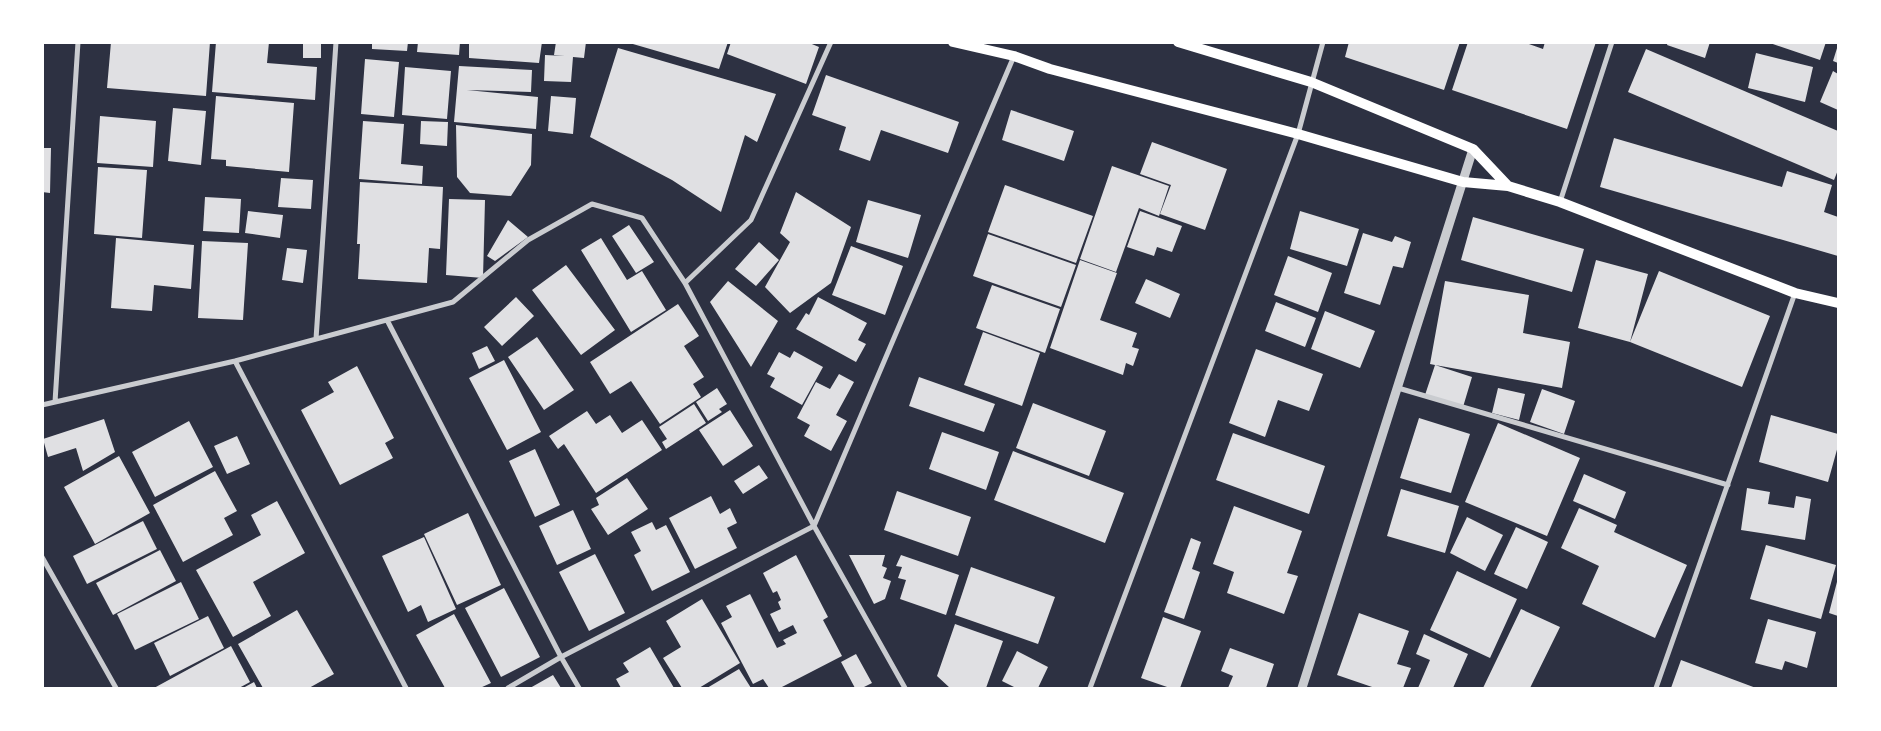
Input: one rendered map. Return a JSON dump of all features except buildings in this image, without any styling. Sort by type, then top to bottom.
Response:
[{"type":"main road","points":[[953,42],[1014,56],[1050,69],[1298,134],[1463,182],[1508,186],[1560,202],[1796,293],[1838,303]]},
{"type":"main road","points":[[1178,42],[1311,82],[1473,149],[1508,186]]},
{"type":"street","points":[[55,402],[78,42]]},
{"type":"street","points":[[316,339],[336,42]]},
{"type":"street","points":[[685,284],[751,220],[831,42]]},
{"type":"street","points":[[1090,688],[1298,134],[1323,42]]},
{"type":"street","points":[[1560,202],[1612,42]]},
{"type":"street","points":[[508,688],[561,657],[814,526],[1014,56]]},
{"type":"street","points":[[1302,688],[1473,149]]},
{"type":"street","points":[[42,405],[235,361],[453,302],[528,240],[592,204],[642,218],[685,284],[814,526],[905,688]]},
{"type":"street","points":[[1656,688],[1796,293]]},
{"type":"street","points":[[387,320],[561,657],[580,688]]},
{"type":"street","points":[[235,361],[406,688]]},
{"type":"street","points":[[1398,388],[1728,485]]},
{"type":"street","points":[[42,557],[116,688]]}]
